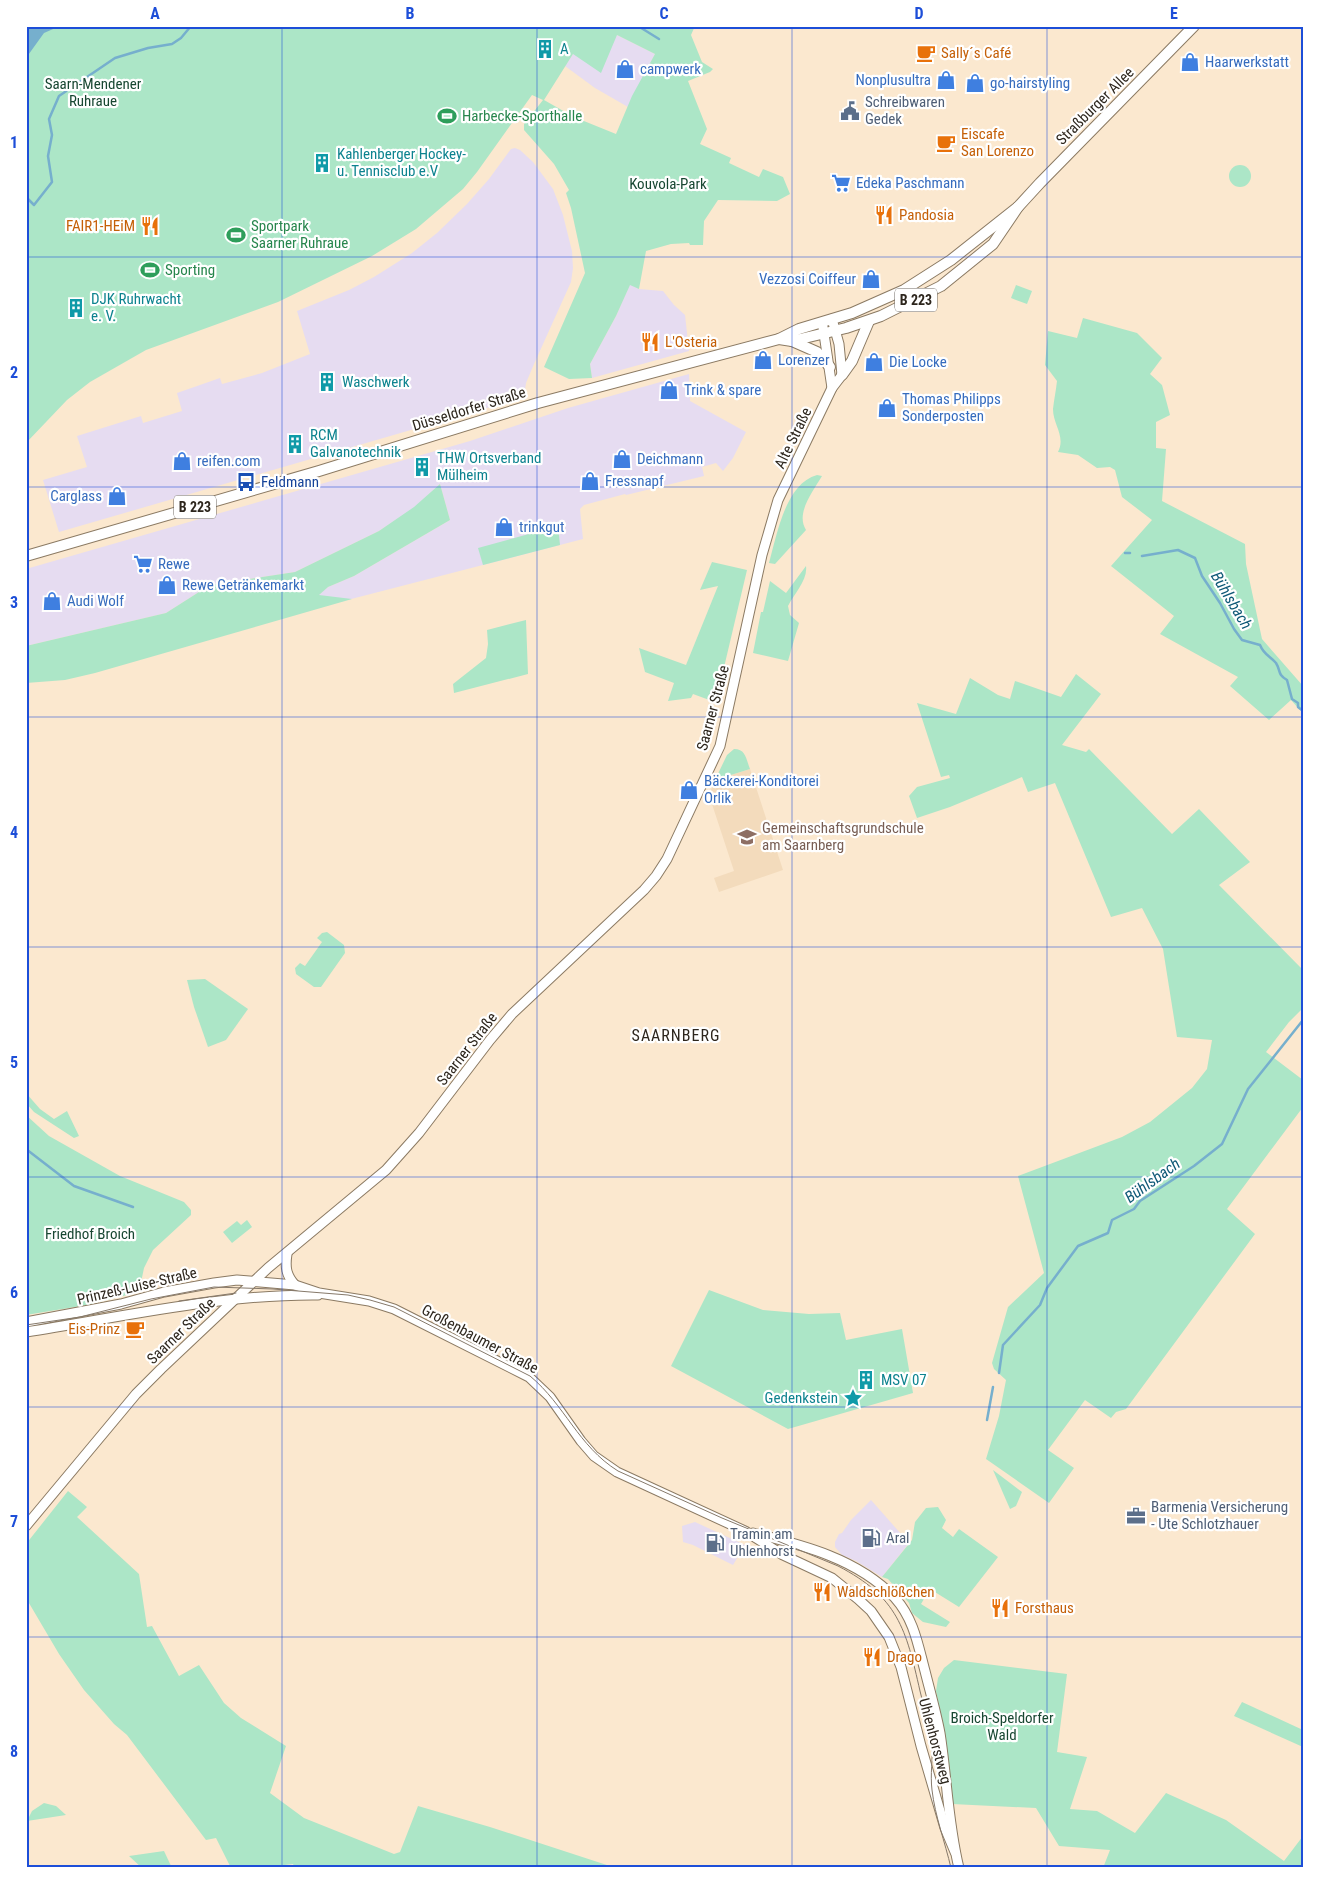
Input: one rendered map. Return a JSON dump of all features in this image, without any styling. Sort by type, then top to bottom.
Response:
[{"type":"main road","name":"Straßburger Allee","points":[[827,320],[879,302],[933,273],[1018,207],[1194,26]]},
{"type":"main road","name":"Straßburger Allee","points":[[825,333],[869,321],[920,298],[959,273],[993,244],[1018,207]]},
{"type":"main road","points":[[827,320],[835,331],[840,349],[842,375]]},
{"type":"main road","points":[[827,320],[825,333],[832,388]]},
{"type":"main road","name":"Düsseldorfer Straße","points":[[26,556],[530,406],[779,339],[799,328],[827,320]]},
{"type":"main road","points":[[842,375],[852,361],[869,321]]},
{"type":"main road","name":"Düsseldorfer Straße","points":[[779,339],[792,341],[825,333]]},
{"type":"main road","points":[[792,341],[816,352],[830,367]]},
{"type":"main road","name":"Alte Straße","points":[[778,500],[832,388],[842,375]]},
{"type":"main road","name":"Saarner Straße","points":[[26,1526],[136,1394],[234,1298],[386,1170],[419,1133],[512,1014],[644,890],[656,876],[671,851],[720,746],[762,555],[778,500]]},
{"type":"main road","points":[[286,1254],[286,1274],[295,1285]]},
{"type":"main road","name":"Großenbaumer Straße","points":[[254,1281],[295,1285],[332,1296]]},
{"type":"main road","name":"Prinzeß-Luise-Straße","points":[[26,1322],[87,1311],[164,1292],[214,1283],[254,1281]]},
{"type":"main road","name":"Großenbaumer Straße","points":[[234,1298],[271,1295],[332,1296],[369,1301],[394,1309],[529,1377],[550,1397],[581,1441],[604,1464],[617,1472],[745,1531],[783,1555],[840,1583],[871,1612],[889,1637]]},
{"type":"main road","name":"Prinzeß-Luise-Straße","points":[[26,1332],[234,1298]]},
{"type":"main road","name":"Großenbaumer Straße","points":[[745,1531],[793,1542],[840,1560],[859,1570],[885,1589],[900,1605],[912,1624],[924,1670]]},
{"type":"main road","name":"Uhlenhorstweg","points":[[889,1637],[901,1667],[921,1746],[945,1828],[955,1852]]},
{"type":"main road","name":"Uhlenhorstweg","points":[[924,1670],[940,1733],[955,1852],[959,1868]]},
{"type":"shaded area","name":"campwerk","points":[[617,35],[655,54],[628,107],[595,88],[565,66],[573,54]]},
{"type":"shaded area","points":[[515,148],[533,162],[553,189],[563,215],[572,251],[573,268],[571,282],[526,383],[524,396],[59,532],[43,480],[87,467],[77,436],[141,416],[143,423],[182,411],[177,393],[220,378],[222,384],[262,373],[310,354],[297,311],[349,290],[412,253],[437,233],[467,204],[489,179],[511,149]]},
{"type":"shaded area","points":[[630,284],[639,289],[663,291],[685,315],[689,351],[592,378],[590,364],[616,316]]},
{"type":"shaded area","points":[[689,374],[690,401],[746,432],[733,458],[723,471],[716,463],[702,467],[704,476],[584,505],[580,509],[583,539],[297,613],[328,587],[354,576],[450,520],[440,484],[414,508],[379,531],[295,572],[210,585],[166,613],[26,646],[26,569],[470,441],[568,408]]},
{"type":"shaded area","name":"Gemeinschaftsgrundschule am Saarnberg","points":[[750,769],[783,870],[719,892],[714,878],[734,871],[709,795],[715,780]]},
{"type":"shaded area","name":"Aral","points":[[871,1500],[909,1543],[882,1577],[842,1555],[835,1547],[839,1534]]},
{"type":"shaded area","name":"Tramin am Uhlenhorst","points":[[695,1522],[745,1545],[733,1565],[683,1542],[682,1526]]},
{"type":"green space","name":"Sportpark Saarner Ruhraue","points":[[26,26],[695,26],[691,35],[702,62],[713,69],[688,81],[707,129],[700,144],[731,158],[729,163],[759,177],[763,169],[783,177],[790,194],[777,201],[718,200],[704,221],[703,245],[690,245],[689,243],[671,244],[646,251],[639,289],[630,285],[616,316],[590,364],[592,378],[569,379],[544,367],[585,273],[566,193],[569,190],[554,164],[524,130],[524,124],[543,100],[532,95],[463,189],[416,229],[372,256],[278,302],[146,350],[90,382],[67,400],[26,443]],"holes":[[[617,35],[655,54],[632,96],[616,134],[574,117],[544,100],[573,54],[601,73]]]},
{"type":"green space","points":[[1236,165],[1244,165],[1251,172],[1251,180],[1244,187],[1236,187],[1229,180],[1229,172]]},
{"type":"green space","points":[[1016,285],[1032,291],[1027,304],[1011,298]]},
{"type":"green space","points":[[1083,318],[1137,333],[1162,358],[1150,374],[1162,385],[1170,415],[1156,422],[1156,448],[1166,449],[1162,501],[1245,544],[1246,564],[1262,639],[1303,686],[1303,710],[1299,709],[1291,700],[1269,720],[1230,686],[1238,677],[1160,634],[1174,616],[1111,566],[1152,520],[1122,497],[1115,470],[1110,467],[1097,468],[1078,455],[1058,452],[1061,441],[1053,409],[1057,381],[1045,365],[1048,331],[1077,338]]},
{"type":"green space","points":[[817,475],[822,476],[804,509],[803,523],[806,530],[775,564],[769,563],[779,525],[790,499],[806,480]]},
{"type":"green space","points":[[440,484],[450,520],[354,576],[328,587],[319,595],[352,599],[95,673],[65,680],[26,683],[26,646],[166,613],[210,585],[295,572],[379,531],[414,507]]},
{"type":"green space","points":[[558,526],[560,545],[483,565],[478,548]]},
{"type":"green space","points":[[712,562],[747,570],[717,697],[712,701],[693,694],[691,698],[668,701],[674,683],[645,672],[639,648],[686,665],[718,586],[700,590]]},
{"type":"green space","points":[[806,566],[803,582],[788,606],[790,615],[799,623],[788,661],[753,653],[761,612],[763,612],[770,581],[786,593]]},
{"type":"green space","points":[[526,620],[528,674],[454,693],[453,684],[486,658],[487,630]]},
{"type":"green space","points":[[1076,674],[1101,694],[1062,745],[1086,752],[1089,749],[1172,834],[1199,809],[1250,862],[1219,885],[1303,970],[1303,1008],[1289,1022],[1266,1052],[1303,1080],[1303,1107],[1227,1209],[1255,1234],[1126,1409],[1116,1412],[1111,1418],[1085,1400],[1048,1450],[1074,1468],[1049,1503],[986,1459],[999,1416],[1006,1380],[994,1369],[992,1363],[1008,1307],[1044,1273],[1018,1176],[1122,1137],[1150,1122],[1192,1088],[1207,1069],[1212,1040],[1177,1037],[1163,949],[1142,908],[1111,917],[1055,783],[1028,792],[1022,777],[950,807],[917,818],[909,796],[917,787],[950,778],[949,775],[941,777],[917,703],[956,714],[970,678],[998,695],[1010,699],[1015,681],[1061,697]]},
{"type":"green space","points":[[734,749],[738,749],[743,753],[750,769],[715,780],[727,755]]},
{"type":"green space","points":[[327,932],[344,945],[345,953],[321,987],[314,987],[296,974],[295,968],[300,963],[305,966],[322,942],[317,938],[322,933]]},
{"type":"green space","points":[[205,979],[248,1009],[226,1040],[208,1047],[187,980]]},
{"type":"green space","points":[[26,1093],[40,1109],[54,1119],[67,1111],[79,1136],[74,1138],[34,1112],[26,1103]]},
{"type":"green space","name":"Friedhof Broich","points":[[26,1115],[49,1136],[120,1176],[184,1202],[191,1210],[191,1215],[153,1250],[144,1268],[139,1292],[87,1305],[26,1315]]},
{"type":"green space","points":[[247,1220],[252,1227],[232,1243],[223,1232],[237,1221],[241,1225]]},
{"type":"green space","points":[[709,1290],[763,1310],[809,1314],[840,1313],[846,1340],[902,1329],[913,1393],[788,1429],[671,1366]]},
{"type":"green space","points":[[993,1470],[1022,1492],[1016,1506],[1010,1509]]},
{"type":"green space","points":[[68,1491],[87,1507],[77,1517],[139,1574],[147,1627],[152,1626],[179,1676],[199,1665],[224,1703],[241,1718],[286,1746],[270,1793],[304,1818],[394,1854],[400,1852],[418,1806],[616,1868],[295,1868],[293,1864],[260,1868],[231,1868],[216,1838],[206,1840],[127,1735],[114,1724],[84,1690],[59,1654],[26,1598],[26,1544]]},
{"type":"green space","points":[[938,1507],[946,1520],[942,1528],[953,1537],[959,1529],[998,1557],[959,1607],[930,1589],[921,1604],[950,1622],[946,1627],[923,1622],[912,1613],[909,1603],[888,1579],[882,1577],[912,1540],[915,1522],[926,1508]]},
{"type":"green space","name":"Broich-Speldorfer Wald","points":[[954,1660],[1067,1674],[1057,1752],[1087,1757],[1070,1809],[1097,1811],[1135,1833],[1166,1793],[1226,1820],[1284,1861],[1303,1836],[1303,1868],[1103,1868],[1110,1850],[1059,1846],[1036,1808],[952,1804],[944,1730],[936,1691],[938,1678],[944,1668]]},
{"type":"green space","points":[[1242,1702],[1303,1730],[1303,1747],[1234,1716]]},
{"type":"green space","points":[[44,1803],[56,1806],[66,1815],[27,1821],[32,1811]]},
{"type":"green space","points":[[164,1851],[172,1868],[142,1868],[129,1856]]},
{"type":"water","points":[[26,26],[60,26],[44,33],[26,58]]},
{"type":"waterway","points":[[26,197],[34,205],[52,182],[48,156],[52,135],[49,119],[59,96],[115,58],[148,48],[172,44],[181,38],[191,26]]},
{"type":"waterway","points":[[638,26],[659,39]]},
{"type":"waterway","name":"Bühlsbach","points":[[1142,556],[1178,550],[1195,558],[1202,576],[1234,629],[1242,640],[1260,645],[1265,653],[1276,663],[1280,674],[1287,680],[1292,699],[1298,703],[1298,707],[1303,711]]},
{"type":"waterway","name":"Bühlsbach","points":[[1125,553],[1130,553]]},
{"type":"waterway","name":"Bühlsbach","points":[[999,1373],[1003,1345],[1040,1305],[1047,1288],[1078,1246],[1108,1233],[1112,1220],[1134,1209],[1140,1201],[1194,1166],[1222,1144],[1248,1089],[1303,1020]]},
{"type":"waterway","points":[[26,1149],[74,1186],[133,1207]]},
{"type":"waterway","name":"Bühlsbach","points":[[987,1420],[993,1387]]},
{"type":"tram line","points":[[26,1325],[80,1317],[151,1299],[214,1287],[273,1289],[348,1295],[394,1307],[530,1376],[553,1400],[592,1450],[618,1471],[722,1518],[838,1566],[874,1590],[887,1603],[904,1632],[929,1724],[932,1744],[931,1778],[933,1800],[951,1868]]},
{"type":"tram line","points":[[179,1301],[236,1293]]},
{"type":"place","name":"A","points":[[545,49]]},
{"type":"place","name":"Sally´s Café","points":[[926,53]]},
{"type":"place","name":"Haarwerkstatt","points":[[1190,62]]},
{"type":"place","name":"campwerk","points":[[625,69]]},
{"type":"place","name":"Nonplusultra","points":[[946,80]]},
{"type":"place","name":"go-hairstyling","points":[[975,83]]},
{"type":"place","name":"Schreibwaren Gedek","points":[[850,111]]},
{"type":"place","name":"Harbecke-Sporthalle","points":[[447,116]]},
{"type":"place","name":"Eiscafe San Lorenzo","points":[[946,143]]},
{"type":"place","name":"Kahlenberger Hockey- u. Tennisclub e.V","points":[[322,163]]},
{"type":"place","name":"Edeka Paschmann","points":[[841,183]]},
{"type":"place","name":"Pandosia","points":[[884,215]]},
{"type":"place","name":"FAIR1-HEiM","points":[[150,226]]},
{"type":"place","name":"Sportpark Saarner Ruhraue","points":[[236,235]]},
{"type":"place","name":"Sporting","points":[[150,270]]},
{"type":"place","name":"Vezzosi Coiffeur","points":[[871,279]]},
{"type":"place","name":"DJK Ruhrwacht e. V.","points":[[76,308]]},
{"type":"place","name":"L'Osteria","points":[[650,342]]},
{"type":"place","name":"Lorenzer","points":[[763,360]]},
{"type":"place","name":"Die Locke","points":[[874,362]]},
{"type":"place","name":"Waschwerk","points":[[327,382]]},
{"type":"place","name":"Trink & spare","points":[[669,390]]},
{"type":"place","name":"Thomas Philipps Sonderposten","points":[[887,408]]},
{"type":"place","name":"RCM Galvanotechnik","points":[[295,444]]},
{"type":"place","name":"Deichmann","points":[[622,459]]},
{"type":"place","name":"reifen.com","points":[[182,461]]},
{"type":"place","name":"THW Ortsverband Mülheim","points":[[422,467]]},
{"type":"place","name":"Fressnapf","points":[[590,481]]},
{"type":"place","name":"Feldmann","points":[[246,482]]},
{"type":"place","name":"Carglass","points":[[117,496]]},
{"type":"place","name":"trinkgut","points":[[504,527]]},
{"type":"place","name":"Rewe","points":[[143,564]]},
{"type":"place","name":"Rewe Getränkemarkt","points":[[167,585]]},
{"type":"place","name":"Audi Wolf","points":[[52,601]]},
{"type":"place","name":"Bäckerei-Konditorei Orlik","points":[[689,790]]},
{"type":"place","name":"Gemeinschaftsgrundschule am Saarnberg","points":[[747,837]]},
{"type":"place","name":"Eis-Prinz","points":[[135,1329]]},
{"type":"place","name":"MSV 07","points":[[866,1380]]},
{"type":"place","name":"Gedenkstein","points":[[853,1398]]},
{"type":"place","name":"Barmenia Versicherung - Ute Schlotzhauer","points":[[1136,1516]]},
{"type":"place","name":"Aral","points":[[871,1538]]},
{"type":"place","name":"Tramin am Uhlenhorst","points":[[715,1543]]},
{"type":"place","name":"Waldschlößchen","points":[[822,1592]]},
{"type":"place","name":"Forsthaus","points":[[1000,1608]]},
{"type":"place","name":"Drago","points":[[872,1657]]},
{"type":"district","name":"SAARNBERG","points":[[676,1035]]},
{"type":"park label","name":"Saarn-Mendener Ruhraue","points":[[93,92]]},
{"type":"park label","name":"Kouvola-Park","points":[[668,184]]}]
